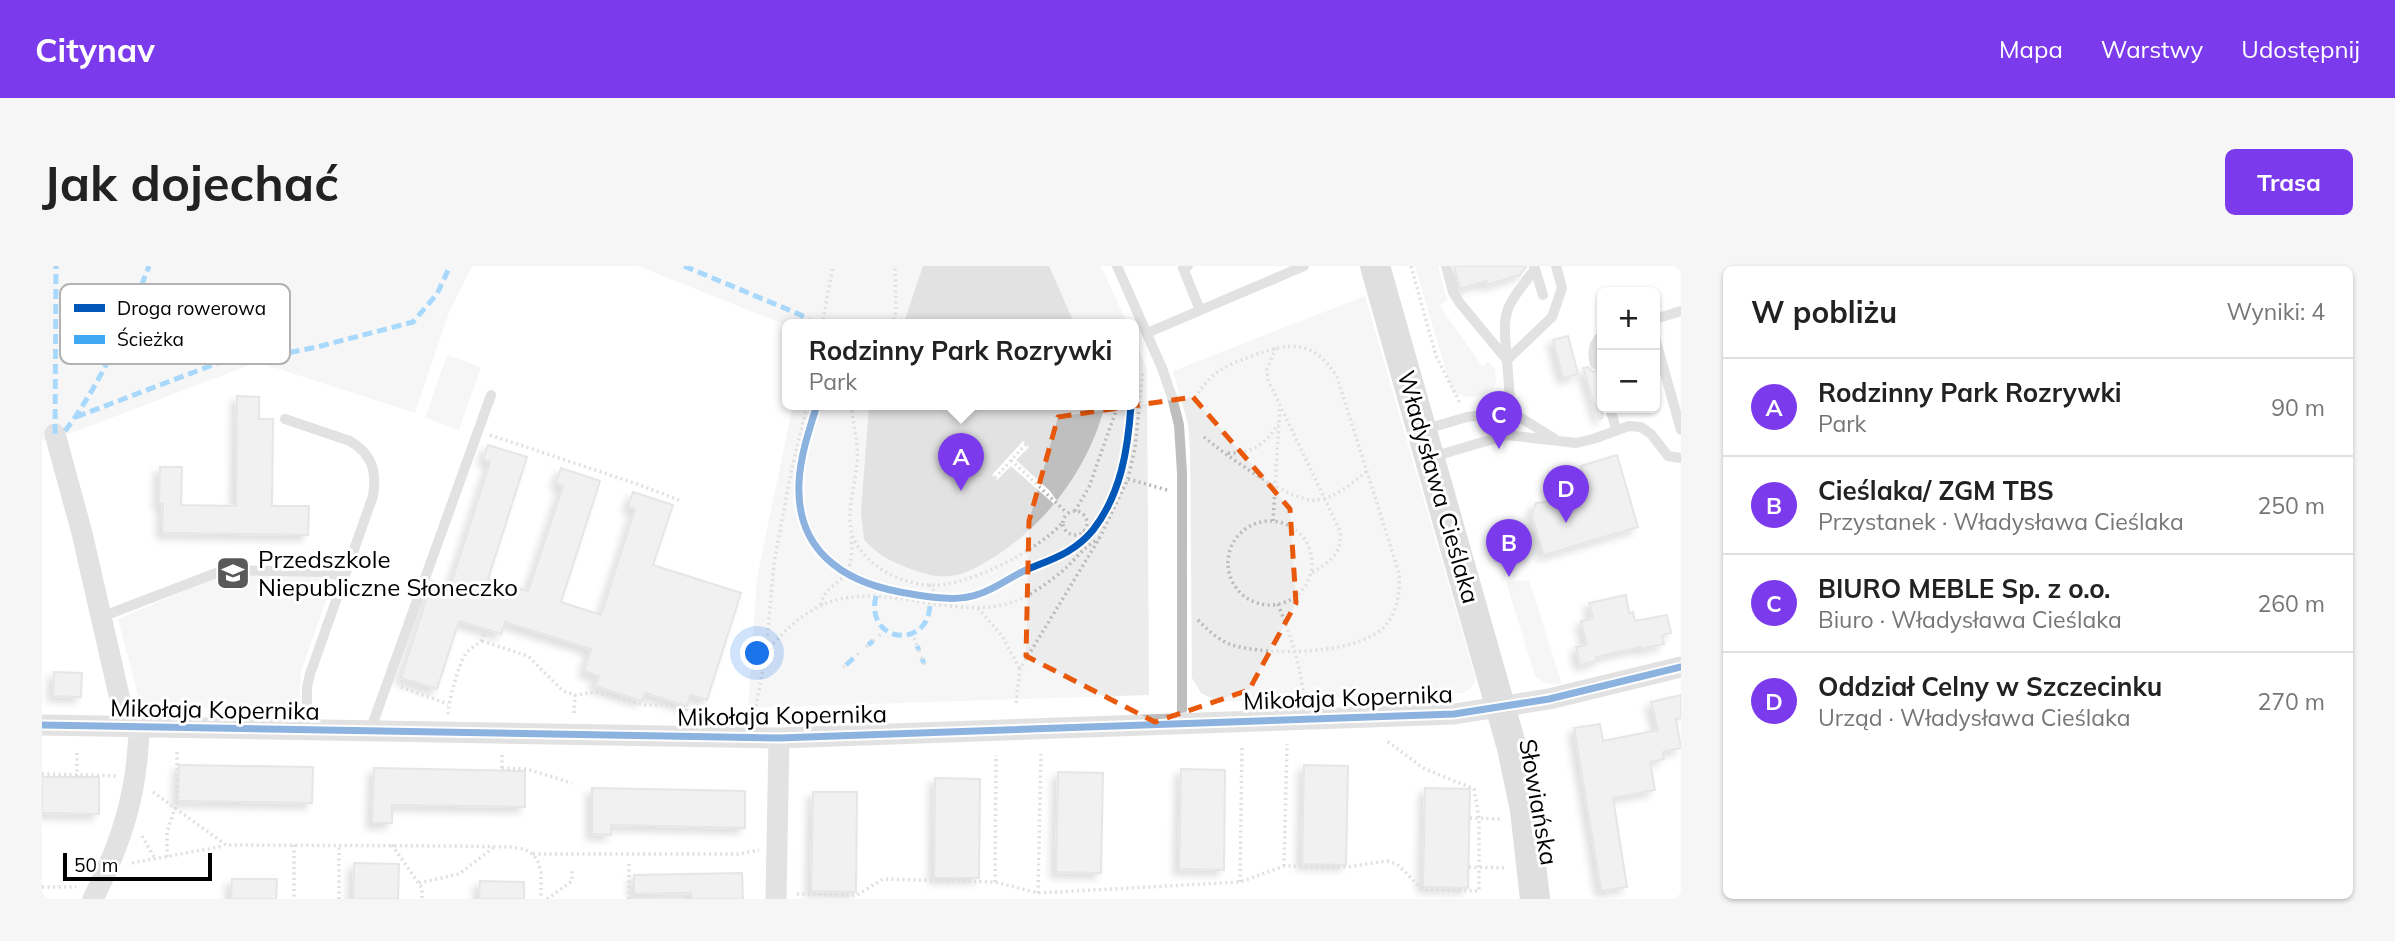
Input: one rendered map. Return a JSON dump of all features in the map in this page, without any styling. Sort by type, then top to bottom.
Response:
[{"type":"street","name":"Władysława Cieślaka","points":[[1375,266],[1442,436]]},
{"type":"street","name":"Władysława Cieślaka","points":[[1395,266],[1442,436],[1511,706]]},
{"type":"street","points":[[55,434],[101,617],[133,726],[137,765],[127,821],[112,862],[89,893]]},
{"type":"street","name":"Mikołaja Kopernika","points":[[42,724],[779,738],[1454,714],[1511,706],[1681,667]]},
{"type":"street","name":"Słowiańska","points":[[1511,706],[1535,899]]},
{"type":"street","name":"Słowiańska","points":[[1511,706],[1544,805],[1554,899]]},
{"type":"street","points":[[779,738],[782,896]]},
{"type":"lane","points":[[1117,266],[1172,397],[1181,445],[1182,723]]},
{"type":"lane","points":[[1188,266],[1183,268],[1200,310]]},
{"type":"lane","points":[[1147,333],[1304,266]]},
{"type":"lane","points":[[1446,266],[1452,292],[1507,360]]},
{"type":"lane","points":[[1507,360],[1552,317],[1562,288],[1556,266]]},
{"type":"lane","points":[[1507,435],[1511,412],[1504,318],[1508,305],[1534,267]]},
{"type":"lane","points":[[1534,267],[1543,295]]},
{"type":"lane","points":[[1660,317],[1681,311]]},
{"type":"lane","points":[[1595,364],[1594,349],[1597,342]]},
{"type":"lane","points":[[1658,350],[1681,430]]},
{"type":"lane","points":[[370,731],[491,395]]},
{"type":"lane","points":[[1442,436],[1511,412]]},
{"type":"lane","points":[[1511,412],[1557,440]]},
{"type":"lane","points":[[1611,413],[1616,429]]},
{"type":"lane","points":[[285,419],[350,441],[367,454],[375,474],[373,496],[308,681],[307,730]]},
{"type":"lane","points":[[1442,436],[1507,435],[1576,443],[1616,429],[1641,427],[1651,434],[1668,456],[1681,458]]},
{"type":"lane","points":[[101,617],[224,570],[320,572],[344,576]]},
{"type":"path","points":[[823,319],[833,266]]},
{"type":"path","points":[[894,319],[895,266]]},
{"type":"path","points":[[1411,266],[1436,356],[1442,436]]},
{"type":"path","points":[[1277,347],[1267,369],[1268,380],[1340,531],[1339,549],[1326,564],[1311,573]]},
{"type":"path","points":[[1194,616],[1212,635],[1230,644],[1255,650],[1342,646],[1366,639],[1382,628],[1398,599],[1399,573],[1337,377],[1329,363],[1303,347],[1277,347],[1223,367],[1212,374],[1198,393]]},
{"type":"path","points":[[1139,409],[1143,370]]},
{"type":"path","points":[[1273,522],[1280,403]]},
{"type":"path","points":[[801,470],[810,418],[808,410]]},
{"type":"path","points":[[849,576],[851,515],[857,464],[852,410]]},
{"type":"path","points":[[1075,511],[1089,487],[1116,410]]},
{"type":"path","points":[[766,652],[805,613],[844,597],[869,596],[978,608],[1005,605],[1035,590],[1065,569],[1105,512],[1128,451],[1131,410]]},
{"type":"path","points":[[1016,703],[1020,669],[1099,539],[1128,479],[1139,410]]},
{"type":"path","points":[[754,721],[766,652],[774,563],[810,418]]},
{"type":"path","points":[[1226,453],[1244,452],[1261,445],[1278,423]]},
{"type":"path","points":[[478,431],[679,500]]},
{"type":"path","points":[[1204,437],[1275,486],[1306,500],[1325,498],[1350,486],[1367,471]]},
{"type":"path","points":[[995,478],[1026,444]]},
{"type":"path","points":[[1010,460],[1067,513]]},
{"type":"path","points":[[1128,479],[1168,490]]},
{"type":"path","points":[[851,530],[869,561],[886,573],[929,585],[955,583],[1023,554],[1040,544],[1062,523],[1067,513],[1083,513],[1087,523],[1087,537],[1068,553]]},
{"type":"path","points":[[1273,522],[1292,527],[1302,536],[1312,559],[1311,573],[1306,585],[1297,595],[1278,604],[1260,604],[1248,599],[1231,579],[1229,553],[1234,541],[1243,531],[1254,524],[1273,522]]},
{"type":"path","points":[[1062,523],[1066,533],[1099,539]]},
{"type":"path","points":[[838,569],[849,576]]},
{"type":"path","points":[[821,605],[824,593],[849,576]]},
{"type":"path","points":[[929,585],[947,606]]},
{"type":"path","points":[[879,588],[957,597]]},
{"type":"path","points":[[901,599],[901,607]]},
{"type":"path","points":[[1278,604],[1296,650],[1304,703]]},
{"type":"path","points":[[978,608],[1002,636],[1020,669]]},
{"type":"path","points":[[447,717],[448,704],[465,655],[482,641],[486,630]]},
{"type":"path","points":[[482,641],[528,656],[563,691],[575,695],[597,692],[645,705],[687,708],[684,720]]},
{"type":"path","points":[[388,682],[448,704]]},
{"type":"path","points":[[574,719],[575,695]]},
{"type":"path","points":[[782,896],[857,895],[883,879],[995,882],[1038,893],[1240,881],[1284,866],[1347,867],[1387,861],[1397,864],[1422,889],[1479,891],[1479,818],[1474,789],[1423,768],[1387,741]]},
{"type":"path","points":[[1284,866],[1287,744]]},
{"type":"path","points":[[1240,881],[1242,746]]},
{"type":"path","points":[[502,750],[502,769],[526,769],[572,783]]},
{"type":"path","points":[[77,751],[77,776]]},
{"type":"path","points":[[167,857],[167,832],[177,802],[177,752]]},
{"type":"path","points":[[1038,893],[1041,754]]},
{"type":"path","points":[[995,882],[996,755]]},
{"type":"path","points":[[42,774],[119,776]]},
{"type":"path","points":[[149,788],[226,845]]},
{"type":"path","points":[[1470,818],[1508,819]]},
{"type":"path","points":[[138,829],[155,859]]},
{"type":"path","points":[[123,864],[226,845],[495,847],[524,849],[533,854],[739,854],[765,849]]},
{"type":"path","points":[[294,845],[294,899]]},
{"type":"path","points":[[339,899],[340,845]]},
{"type":"path","points":[[392,845],[422,888],[422,899]]},
{"type":"path","points":[[419,883],[459,874],[495,847]]},
{"type":"path","points":[[533,854],[541,872],[541,899]]},
{"type":"path","points":[[629,864],[629,899]]},
{"type":"path","points":[[1469,867],[1516,869]]},
{"type":"path","points":[[547,899],[572,881],[572,869]]},
{"type":"path","points":[[42,887],[89,893]]},
{"type":"highlighted area","points":[[1193,397],[1290,509],[1296,603],[1249,690],[1155,722],[1026,656],[1029,521],[1058,417]]},
{"type":"shaded area","points":[[42,266],[472,266],[450,310],[415,413],[263,364],[290,364],[290,284],[60,284],[60,364],[252,364],[72,433],[42,441]]},
{"type":"shaded area","points":[[638,266],[1101,266],[1125,319],[782,319],[782,324]]},
{"type":"shaded area","points":[[923,266],[1049,266],[1072,319],[905,319]]},
{"type":"shaded area","points":[[1415,266],[1438,266],[1447,300],[1440,306],[1482,366],[1489,362],[1495,369],[1496,384],[1486,393],[1470,397],[1452,392]]},
{"type":"shaded area","points":[[1365,296],[1476,680],[1471,688],[1463,693],[1219,702],[1201,693],[1192,678],[1190,449],[1188,424],[1173,371]]},
{"type":"shaded area","points":[[1139,351],[1147,368],[1149,695],[748,708],[757,577],[792,410],[1139,410]]},
{"type":"shaded area","points":[[447,355],[481,367],[459,430],[425,418]]},
{"type":"shaded area","points":[[869,410],[1103,410],[1098,428],[1077,471],[1049,510],[1014,543],[967,572],[934,576],[896,563],[878,553],[864,539],[861,513]]},
{"type":"shaded area","points":[[222,575],[318,577],[330,589],[301,672],[299,710],[141,707],[118,619]]},
{"type":"shaded area","points":[[1529,580],[1562,684],[1546,684],[1535,676],[1506,582]]},
{"type":"pier","points":[[1023,441],[1029,447],[1016,460],[1050,491],[1057,501],[1054,504],[1011,466],[997,480],[992,475]]},
{"type":"building","points":[[1454,266],[1526,267],[1520,275],[1487,285],[1486,281],[1460,289]]},
{"type":"building","points":[[1568,336],[1578,374],[1563,378],[1553,340]]},
{"type":"building","points":[[1588,367],[1593,372],[1597,370],[1597,413],[1583,368]]},
{"type":"building","points":[[237,396],[259,397],[259,419],[273,419],[272,506],[309,506],[308,535],[162,533],[163,504],[159,504],[160,467],[182,467],[181,505],[236,506]]},
{"type":"building","points":[[488,445],[527,457],[488,579],[528,591],[563,486],[556,483],[561,468],[600,481],[561,602],[601,615],[635,509],[628,507],[633,492],[673,505],[653,565],[741,593],[707,700],[690,695],[687,706],[645,693],[642,701],[595,686],[599,676],[584,671],[591,649],[505,622],[501,634],[459,621],[437,689],[401,678],[432,581],[450,587],[490,462],[483,459]]},
{"type":"building","points":[[1617,455],[1638,527],[1544,555],[1531,514],[1536,503],[1588,492],[1581,466]]},
{"type":"building","points":[[1626,595],[1629,613],[1633,612],[1635,621],[1667,615],[1671,633],[1662,635],[1664,644],[1596,657],[1597,661],[1580,665],[1576,647],[1587,645],[1581,621],[1593,618],[1589,603]]},
{"type":"building","points":[[54,672],[82,673],[81,697],[53,696]]},
{"type":"building","points":[[1681,695],[1681,718],[1676,719],[1681,748],[1663,752],[1664,759],[1650,762],[1655,790],[1613,798],[1627,887],[1601,891],[1574,728],[1600,724],[1603,741],[1658,730],[1651,702]]},
{"type":"building","points":[[179,765],[313,767],[312,803],[178,801]]},
{"type":"building","points":[[1304,765],[1348,766],[1346,865],[1302,864]]},
{"type":"building","points":[[374,768],[525,771],[525,807],[392,805],[392,823],[372,823]]},
{"type":"building","points":[[1181,769],[1225,770],[1224,870],[1179,869]]},
{"type":"building","points":[[1058,772],[1103,773],[1101,873],[1056,872]]},
{"type":"building","points":[[42,777],[99,777],[99,814],[42,813]]},
{"type":"building","points":[[935,778],[980,779],[979,878],[934,878]]},
{"type":"building","points":[[592,788],[745,791],[745,828],[611,825],[611,835],[592,834]]},
{"type":"building","points":[[1425,788],[1470,789],[1468,888],[1423,887]]},
{"type":"building","points":[[813,792],[857,792],[856,892],[811,891]]},
{"type":"building","points":[[354,863],[399,864],[398,899],[353,899]]},
{"type":"building","points":[[742,873],[743,899],[691,899],[691,893],[634,894],[634,875]]},
{"type":"building","points":[[232,879],[277,879],[276,899],[231,899]]},
{"type":"building","points":[[480,881],[524,882],[524,899],[479,899]]},
{"type":"marked path","points":[[55,434],[56,266]]},
{"type":"marked path","points":[[142,284],[149,266]]},
{"type":"marked path","points":[[290,352],[413,322],[437,294],[450,266]]},
{"type":"marked path","points":[[684,266],[806,319]]},
{"type":"marked path","points":[[65,431],[107,364]]},
{"type":"marked path","points":[[76,417],[215,364]]},
{"type":"marked path","points":[[876,596],[875,612],[879,624],[888,632],[898,635],[910,634],[920,629],[927,618],[930,603]]},
{"type":"marked path","points":[[868,645],[873,641]]},
{"type":"marked path","points":[[917,646],[919,650]]},
{"type":"marked path","points":[[846,665],[857,655]]},
{"type":"marked path","points":[[922,659],[924,663]]},
{"type":"cycle path","points":[[815,410],[803,453],[799,483],[800,506],[805,526],[814,544],[826,558],[859,580],[900,592],[950,598],[970,597],[985,592],[1062,554],[1086,538],[1103,516],[1117,486],[1128,438],[1131,410]]},
{"type":"cycle path","points":[[42,725],[779,738],[1454,714],[1549,699],[1681,667]]},
{"type":"place","name":"BIURO MEBLE Sp. z o.o.","points":[[1499,449]]},
{"type":"place","name":"Rodzinny Park Rozrywki","points":[[961,491]]},
{"type":"place","name":"Oddział Celny w Szczecinku","points":[[1566,523]]},
{"type":"place","name":"Przedszkole Niepubliczne Słoneczko","points":[[233,573]]},
{"type":"place","name":"Cieślaka/ ZGM TBS","points":[[1509,577]]}]
